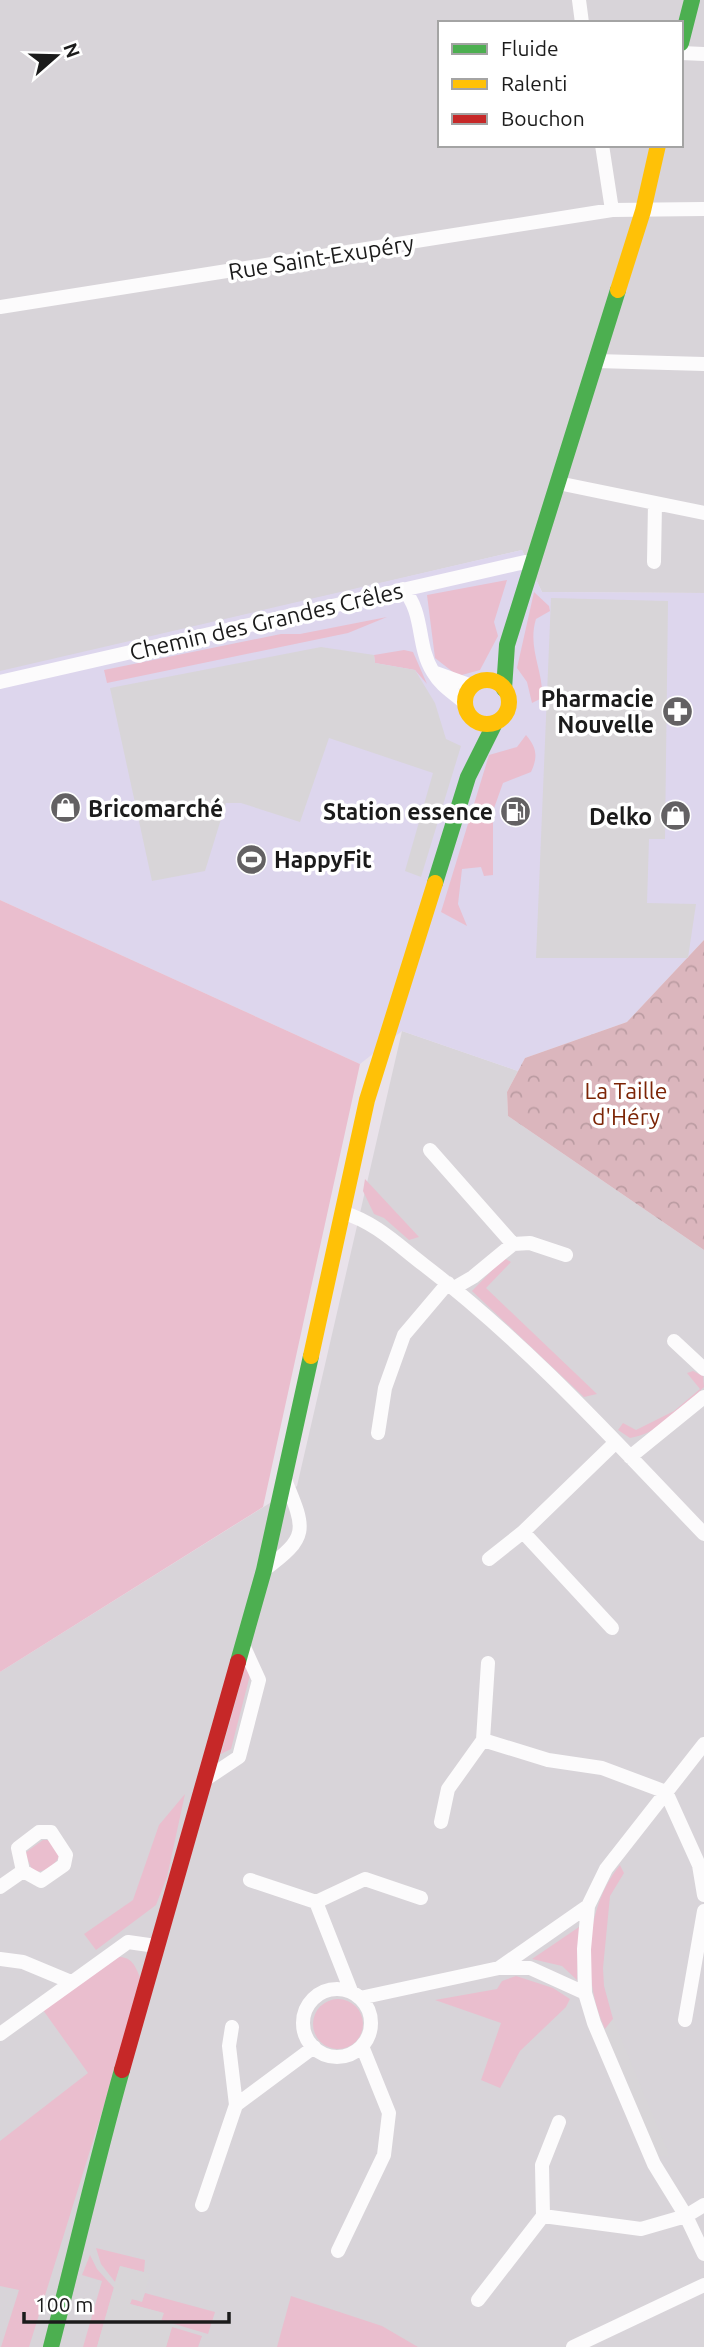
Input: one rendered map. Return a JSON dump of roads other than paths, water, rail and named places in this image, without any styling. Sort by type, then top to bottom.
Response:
[{"type":"main road","points":[[683,35],[692,0]]},
{"type":"main road","points":[[51,2347],[76,2252],[80,2223],[264,1570],[367,1100],[468,777],[495,723],[504,716],[508,705],[504,689],[508,645],[643,211],[658,147]]},
{"type":"main road","points":[[468,777],[468,710],[477,684],[508,645]]},
{"type":"main road","points":[[477,684],[494,682],[504,689]]},
{"type":"main road","points":[[468,710],[482,724],[495,723]]},
{"type":"main road","points":[[39,2347],[68,2250],[80,2223]]},
{"type":"street","points":[[579,0],[582,21]]},
{"type":"street","points":[[683,53],[704,54]]},
{"type":"street","points":[[602,147],[612,210]]},
{"type":"street","name":"Rue Saint-Exupéry","points":[[0,307],[612,210],[704,209]]},
{"type":"street","points":[[596,361],[704,364]]},
{"type":"street","points":[[558,483],[704,513]]},
{"type":"street","points":[[654,562],[655,503]]},
{"type":"street","name":"Chemin des Grandes Crêles","points":[[0,682],[403,589],[525,562],[533,564]]},
{"type":"street","points":[[403,589],[412,599],[419,615],[421,638],[432,671],[468,710]]},
{"type":"street","points":[[432,671],[477,684]]},
{"type":"street","points":[[430,1150],[513,1244]]},
{"type":"street","points":[[344,1213],[374,1227],[451,1286],[538,1363],[704,1534]]},
{"type":"street","points":[[378,1433],[385,1388],[404,1335],[451,1286],[473,1278],[513,1244],[530,1243],[566,1255]]},
{"type":"street","points":[[674,1341],[704,1369]]},
{"type":"street","points":[[630,1457],[704,1397]]},
{"type":"street","points":[[489,1559],[523,1532],[615,1442]]},
{"type":"street","points":[[264,1570],[293,1548],[302,1518],[285,1480]]},
{"type":"street","points":[[523,1532],[612,1628]]},
{"type":"street","points":[[206,1779],[239,1757],[259,1680],[243,1646]]},
{"type":"street","points":[[441,1822],[448,1789],[483,1740],[488,1663]]},
{"type":"street","points":[[483,1740],[548,1760],[602,1768],[666,1792],[699,1865],[704,1895]]},
{"type":"street","points":[[704,1744],[606,1869],[589,1906],[585,1993],[654,2164],[686,2216],[704,2254]]},
{"type":"street","points":[[0,1887],[23,1871]]},
{"type":"street","points":[[250,1880],[316,1902],[365,1879],[421,1898]]},
{"type":"street","points":[[316,1902],[356,1995],[371,2020],[362,2046],[354,2052],[333,2056],[314,2047],[304,2026],[309,2003],[328,1990],[356,1995],[499,1968],[530,1968],[585,1993]]},
{"type":"street","points":[[499,1968],[589,1906]]},
{"type":"street","points":[[685,2020],[704,1911]]},
{"type":"street","points":[[0,2034],[128,1942],[156,1946]]},
{"type":"street","points":[[0,1959],[23,1962],[71,1982]]},
{"type":"street","points":[[202,2204],[236,2105],[229,2046],[232,2027]]},
{"type":"street","points":[[338,2251],[384,2155],[389,2113],[362,2046]]},
{"type":"street","points":[[236,2105],[314,2047]]},
{"type":"street","points":[[478,2300],[542,2216],[542,2165],[559,2122]]},
{"type":"street","points":[[542,2216],[641,2229],[686,2216],[704,2205]]},
{"type":"street","points":[[573,2347],[704,2285]]},
{"type":"place","name":"Pharmacie Nouvelle","points":[[677,711]]},
{"type":"place","name":"Bricomarché","points":[[65,808]]},
{"type":"place","name":"Station essence","points":[[516,811]]},
{"type":"place","name":"Delko","points":[[675,816]]},
{"type":"place","name":"HappyFit","points":[[251,859]]},
{"type":"park label","name":"La Taille d'Héry","points":[[626,1103]]}]
